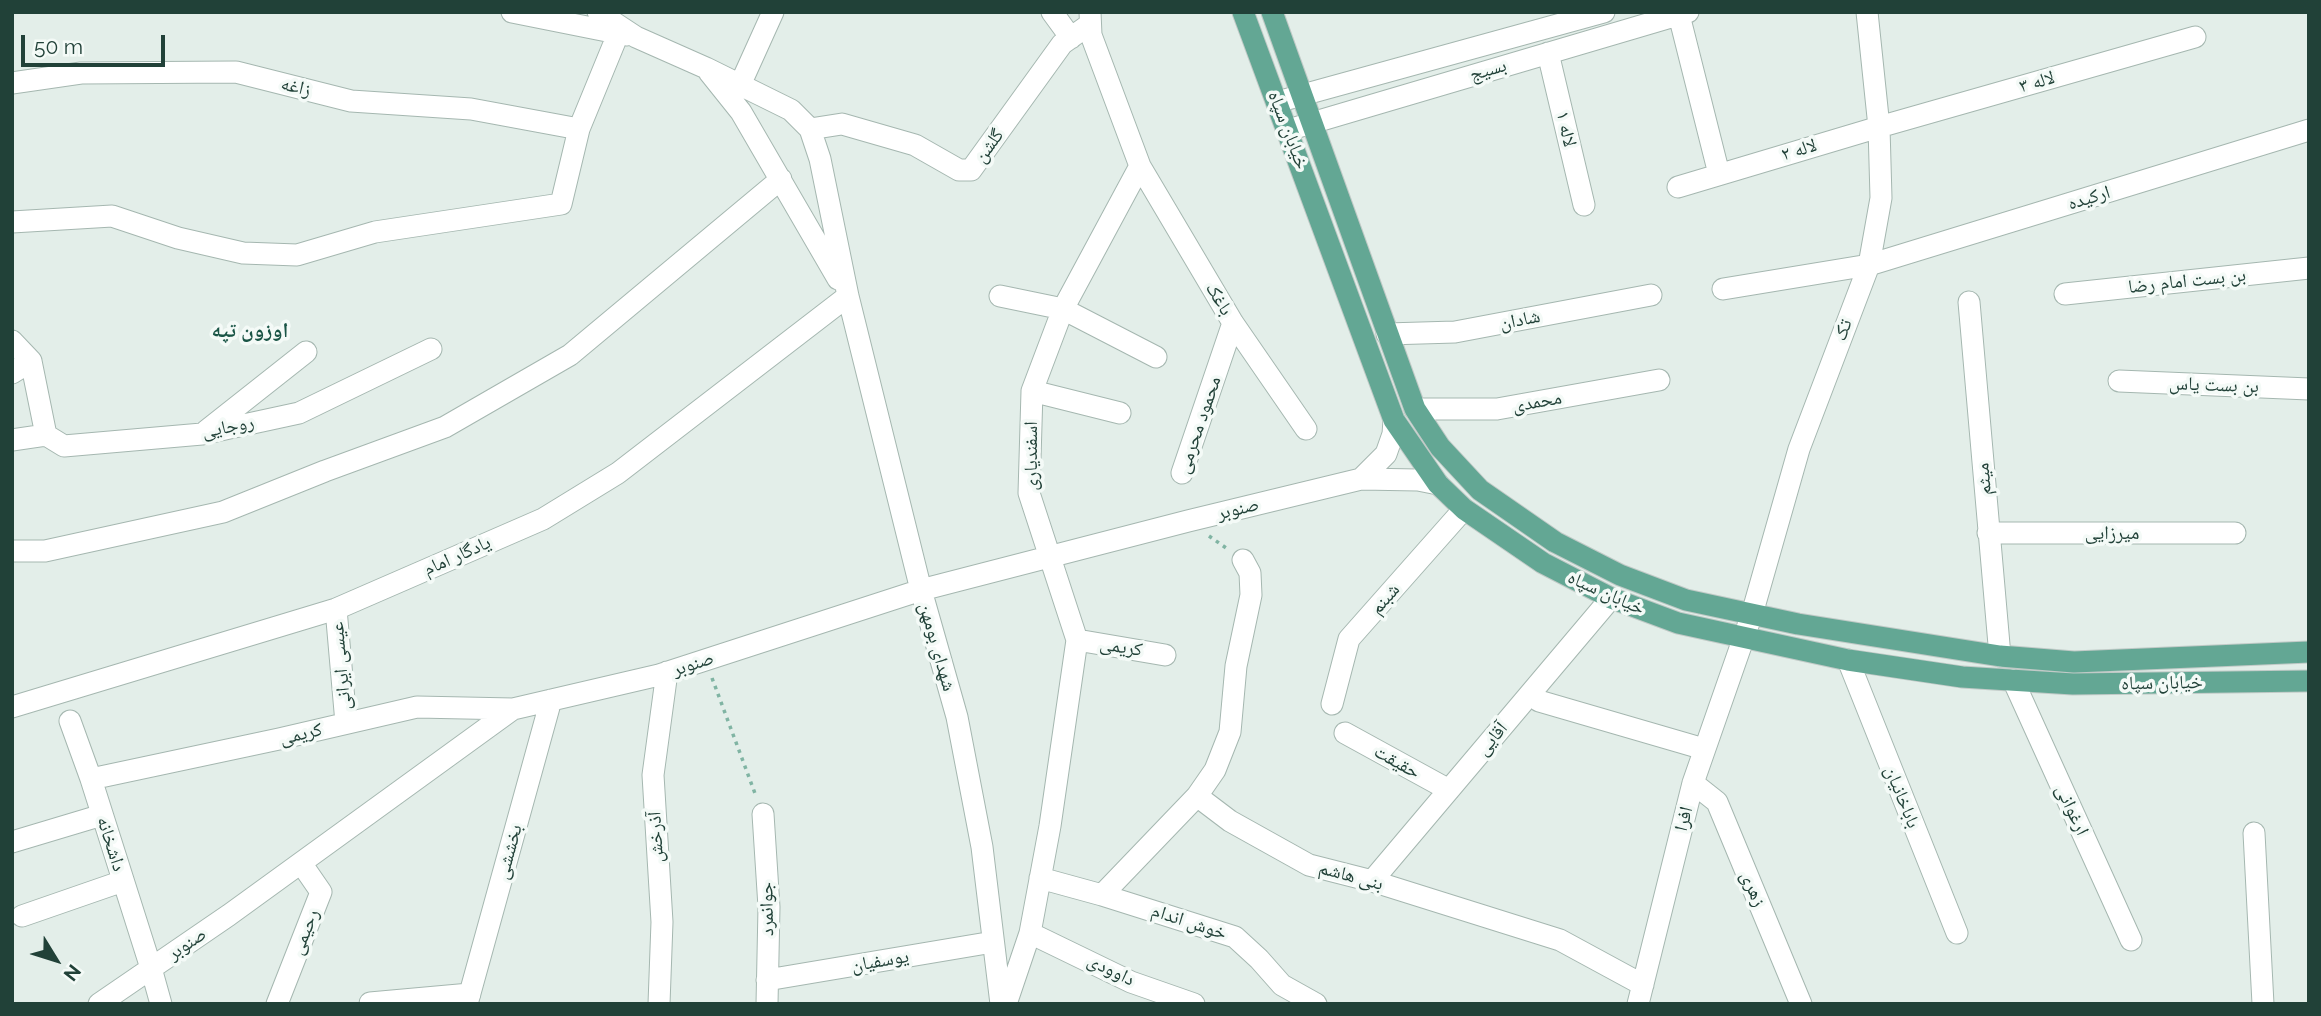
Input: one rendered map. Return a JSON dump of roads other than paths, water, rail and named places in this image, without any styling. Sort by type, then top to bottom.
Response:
[{"type":"main road","name":"خیابان سپاه","points":[[1243,12],[1394,420],[1438,484],[1464,509],[1543,563],[1611,597],[1678,623],[1848,660],[1962,677],[2073,684],[2309,681]]},
{"type":"main road","name":"خیابان سپاه","points":[[1272,12],[1415,409],[1440,447],[1480,490],[1555,542],[1620,575],[1686,600],[1798,624],[2000,656],[2074,662],[2309,652]]},
{"type":"street","points":[[512,12],[627,35],[706,68],[791,110],[810,129],[820,159],[848,296]]},
{"type":"street","points":[[598,12],[627,35]]},
{"type":"street","points":[[740,85],[773,12]]},
{"type":"street","points":[[1052,12],[1071,38]]},
{"type":"street","name":"بسیج","points":[[1277,102],[1604,12]]},
{"type":"street","name":"تک","points":[[1742,638],[1752,614],[1799,449],[1869,265],[1881,198],[1879,127],[1867,12]]},
{"type":"street","points":[[1684,13],[1719,174]]},
{"type":"street","name":"بسیج","points":[[1288,130],[1684,13]]},
{"type":"street","points":[[1090,18],[1091,34],[1140,166]]},
{"type":"street","name":"گلشن","points":[[810,129],[842,124],[915,145],[959,170],[971,170],[1062,44],[1090,18]]},
{"type":"street","points":[[12,222],[112,216],[178,238],[243,253],[297,255],[375,232],[561,204],[579,129],[627,35]]},
{"type":"street","name":"لاله ۳","points":[[1879,127],[2195,37]]},
{"type":"street","name":"لاله ۱","points":[[1548,53],[1584,205]]},
{"type":"street","points":[[706,68],[741,112],[848,296]]},
{"type":"street","name":"زاغه","points":[[12,83],[81,72],[236,72],[351,102],[471,109],[579,129]]},
{"type":"street","name":"لاله ۲","points":[[1678,187],[1879,127]]},
{"type":"street","name":"ارکیده","points":[[1723,289],[1869,265],[2309,130]]},
{"type":"street","name":"اسفندیاری","points":[[1006,1004],[1030,933],[1077,640],[1029,494],[1032,391],[1063,309],[1140,166]]},
{"type":"street","name":"باغک","points":[[1140,166],[1233,323],[1306,429]]},
{"type":"street","points":[[12,551],[45,551],[223,512],[445,427],[570,355],[781,178]]},
{"type":"street","name":"بن بست امام رضا","points":[[2065,294],[2309,268]]},
{"type":"street","name":"شادان","points":[[1387,334],[1455,332],[1651,295]]},
{"type":"street","name":"شهدای بومهن","points":[[848,296],[921,590],[957,717],[982,847],[1001,1004]]},
{"type":"street","name":"یادگار امام","points":[[12,707],[336,609],[542,519],[618,473],[848,296]]},
{"type":"street","points":[[1000,296],[1063,309],[1156,357]]},
{"type":"street","name":"میثم","points":[[1969,302],[2000,656]]},
{"type":"street","name":"محمود محرمی","points":[[1182,473],[1233,323]]},
{"type":"street","points":[[12,341],[31,360],[46,435]]},
{"type":"street","name":"روجایی","points":[[12,440],[46,435],[64,446],[202,434],[299,412],[431,349]]},
{"type":"street","points":[[202,434],[306,352]]},
{"type":"street","points":[[12,373],[31,360]]},
{"type":"street","name":"محمدی","points":[[1415,409],[1497,409],[1659,380]]},
{"type":"street","name":"بن بست یاس","points":[[2119,381],[2309,389]]},
{"type":"street","points":[[1032,391],[1120,413]]},
{"type":"street","points":[[1361,479],[1386,454],[1393,434],[1394,420]]},
{"type":"street","name":"صنوبر","points":[[99,1004],[301,863],[513,709],[667,672],[921,590],[1188,521],[1361,479],[1418,480],[1438,484]]},
{"type":"street","name":"شبنم","points":[[1332,704],[1349,639],[1464,509]]},
{"type":"street","name":"میرزایی","points":[[1988,533],[2235,533]]},
{"type":"street","points":[[1102,895],[1197,796],[1215,770],[1230,732],[1236,666],[1251,595],[1250,573],[1243,560]]},
{"type":"street","name":"آقایی","points":[[1372,881],[1611,597]]},
{"type":"street","name":"عیسی ایرانی","points":[[336,609],[346,723]]},
{"type":"street","name":"افرا","points":[[1640,994],[1693,783],[1742,638]]},
{"type":"street","name":"کریمی","points":[[1077,640],[1165,655]]},
{"type":"street","name":"باباخانیان","points":[[1848,660],[1957,933]]},
{"type":"street","name":"آذرخش","points":[[659,1004],[662,922],[653,775],[667,672]]},
{"type":"street","name":"ارغوانی","points":[[2013,680],[2131,940]]},
{"type":"street","name":"بخششی","points":[[469,999],[551,700]]},
{"type":"street","points":[[1539,701],[1704,750]]},
{"type":"street","name":"کریمی","points":[[91,779],[417,707],[513,709]]},
{"type":"street","name":"داشخانه","points":[[70,721],[91,779],[161,1004]]},
{"type":"street","name":"حقیقت","points":[[1345,733],[1449,790]]},
{"type":"street","name":"زهری","points":[[1693,783],[1717,802],[1801,1004]]},
{"type":"street","name":"بنی هاشم","points":[[1197,796],[1230,821],[1309,865],[1372,881],[1560,940],[1640,994]]},
{"type":"street","name":"جوانمرد","points":[[763,814],[769,907],[767,1004]]},
{"type":"street","points":[[12,842],[102,815]]},
{"type":"street","points":[[2254,833],[2263,1004]]},
{"type":"street","name":"رحیمی","points":[[277,1004],[321,892],[301,863]]},
{"type":"street","name":"خوش اندام","points":[[1040,878],[1235,937],[1282,985],[1316,1004]]},
{"type":"street","points":[[22,916],[123,881]]},
{"type":"street","name":"داوودی","points":[[1030,933],[1131,982],[1194,1004]]},
{"type":"street","name":"یوسفیان","points":[[767,980],[993,942]]},
{"type":"street","points":[[370,1003],[469,999]]},
{"type":"district","name":"اوزون تپه","points":[[250,331]]}]
